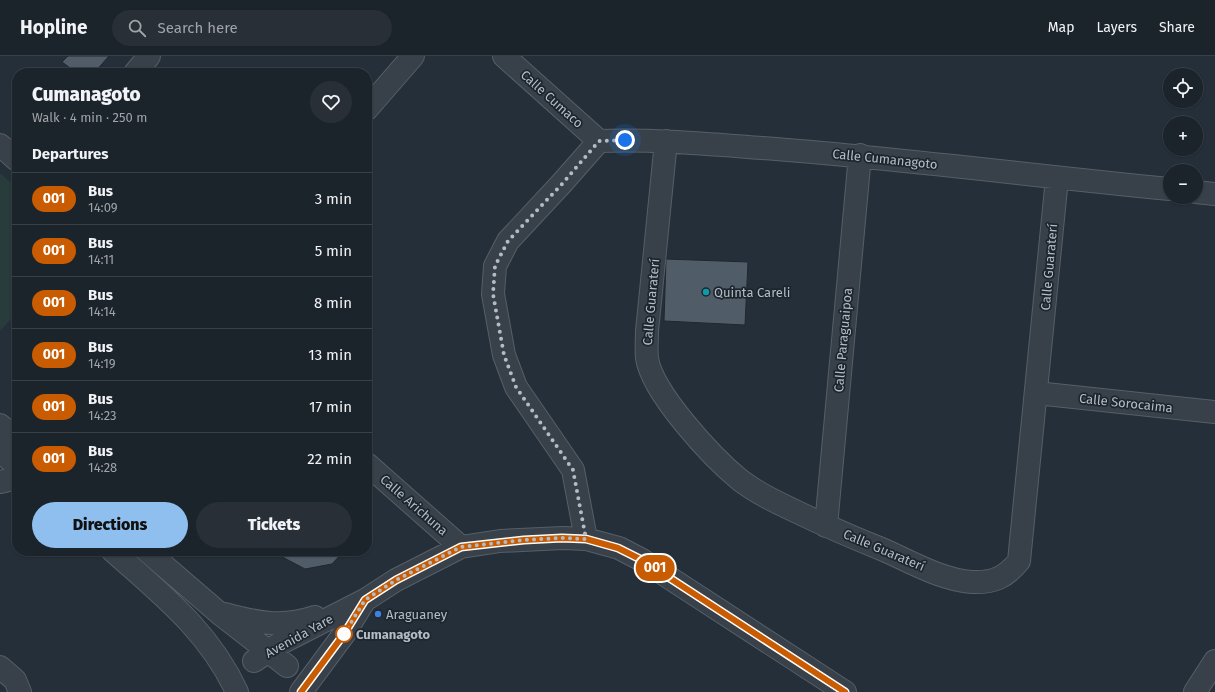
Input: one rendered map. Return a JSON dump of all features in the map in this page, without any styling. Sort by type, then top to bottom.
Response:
[{"type":"street","points":[[139,68],[149,56]]},
{"type":"street","points":[[372,103],[412,56]]},
{"type":"street","name":"Calle Cumaco","points":[[504,56],[599,141]]},
{"type":"street","points":[[586,539],[573,470],[516,387],[504,355],[493,294],[495,266],[508,241],[562,184],[599,141]]},
{"type":"street","name":"Calle Cumanagoto","points":[[599,141],[666,142],[860,155],[1163,189]]},
{"type":"street","name":"Calle Guaraterí","points":[[666,142],[647,331],[647,359],[657,383],[673,407],[715,456],[740,480],[769,498],[826,526],[931,571],[971,582],[991,581],[1009,573],[1019,561],[1022,546],[1057,178]]},
{"type":"street","points":[[0,145],[12,156]]},
{"type":"street","name":"Calle Paraguaipoa","points":[[826,526],[860,155]]},
{"type":"street","points":[[1203,193],[1215,194]]},
{"type":"street","name":"Calle Sorocaima","points":[[1036,394],[1215,412]]},
{"type":"street","points":[[0,425],[12,436]]},
{"type":"street","points":[[0,451],[12,462]]},
{"type":"street","name":"Calle Arichuna","points":[[372,468],[461,547]]},
{"type":"street","points":[[0,482],[12,479]]},
{"type":"street","name":"Avenida Yare","points":[[237,692],[239,679],[245,669],[279,644],[365,600],[396,580],[461,547],[508,541],[562,538],[586,539],[618,548],[642,560],[845,692]]},
{"type":"street","points":[[119,556],[186,616],[213,650],[237,692]]},
{"type":"street","points":[[153,556],[220,613],[262,659],[280,661],[287,666],[296,682],[296,692]]},
{"type":"street","points":[[220,613],[245,620],[279,624],[302,621],[365,600]]},
{"type":"street","name":"Avenida Yare","points":[[301,692],[344,634],[365,600]]},
{"type":"street","points":[[1195,692],[1215,661]]},
{"type":"street","points":[[0,667],[15,680],[20,692]]},
{"type":"green space","points":[[0,173],[12,184],[12,318],[0,331]]},
{"type":"building","points":[[68,56],[109,56],[98,68],[70,68],[62,62]]},
{"type":"building","name":"Quinta Careli","points":[[666,259],[748,262],[745,325],[664,321]]},
{"type":"building","points":[[280,556],[339,556],[332,564],[305,569]]},
{"type":"bus line","name":"001","points":[[301,692],[344,634],[365,600],[396,580],[461,547],[500,541],[562,538],[586,539],[608,545],[618,548],[642,560],[845,692]]},
{"type":"place","name":"Quinta Careli","points":[[706,292]]},
{"type":"place","name":"Araguaney","points":[[378,614]]},
{"type":"place","name":"Cumanagoto","points":[[344,634]]},
{"type":"route","points":[[344,634],[365,600],[396,580],[461,547],[500,541],[562,538],[586,539],[573,470],[534,411],[516,387],[504,355],[497,323],[493,294],[495,266],[508,241],[562,184],[599,141],[625,140]]}]
